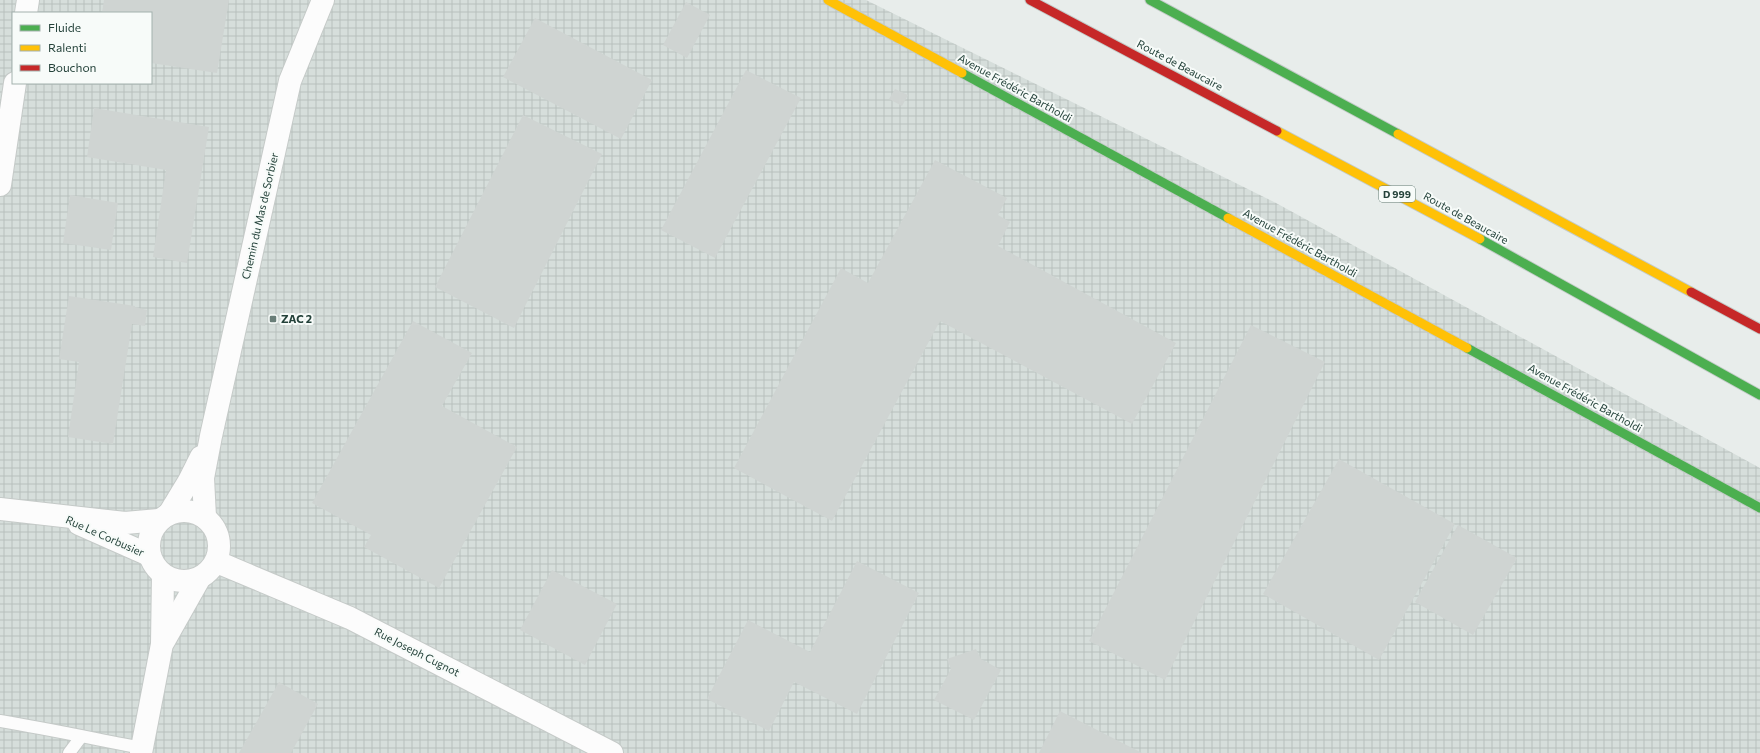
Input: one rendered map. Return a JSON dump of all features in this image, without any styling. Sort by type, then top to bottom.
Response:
[{"type":"main road","name":"Avenue Frédéric Bartholdi","points":[[828,0],[1760,508]]},
{"type":"main road","name":"Route de Beaucaire","points":[[1030,0],[1451,223],[1760,395]]},
{"type":"main road","points":[[1150,0],[1760,329]]},
{"type":"street","points":[[26,12],[28,0]]},
{"type":"street","name":"Chemin du Mas de Sorbier","points":[[205,517],[204,478],[211,436],[290,81],[323,0]]},
{"type":"street","points":[[0,185],[15,84]]},
{"type":"street","name":"Chemin du Mas de Sorbier","points":[[164,517],[189,481],[211,436]]},
{"type":"street","name":"Rue Le Corbusier","points":[[0,510],[125,523],[164,517]]},
{"type":"street","points":[[181,511],[194,512],[205,517],[214,526],[219,537],[220,550],[216,562],[209,572],[199,579],[187,582],[174,581],[163,575],[154,566],[149,555],[148,542],[152,531],[164,517],[181,511]]},
{"type":"street","name":"Rue Le Corbusier","points":[[62,516],[149,555]]},
{"type":"street","name":"Rue Joseph Cugnot","points":[[216,562],[350,618],[612,753]]},
{"type":"street","points":[[142,750],[162,644],[163,575]]},
{"type":"street","points":[[162,644],[199,579]]},
{"type":"lane","points":[[0,721],[63,731],[142,750]]},
{"type":"lane","points":[[69,753],[81,736]]},
{"type":"shaded area","points":[[0,0],[866,0],[1276,203],[1760,468],[1760,753],[0,753]]},
{"type":"building","points":[[104,0],[229,0],[217,73],[152,63],[152,12],[102,12]]},
{"type":"building","points":[[686,2],[710,15],[687,58],[663,45]]},
{"type":"building","points":[[535,18],[652,80],[621,139],[503,77]]},
{"type":"building","points":[[746,70],[801,98],[715,258],[661,230]]},
{"type":"building","points":[[895,89],[908,95],[902,106],[889,99]]},
{"type":"building","points":[[94,108],[209,127],[187,263],[153,257],[166,170],[87,157]]},
{"type":"building","points":[[523,115],[602,154],[514,328],[435,287]]},
{"type":"building","points":[[935,160],[1007,198],[998,215],[1010,222],[998,246],[1176,343],[1132,424],[940,321],[832,521],[734,468],[841,268],[868,283]]},
{"type":"building","points":[[70,195],[118,203],[111,250],[63,243]]},
{"type":"building","points":[[69,296],[135,306],[147,310],[145,326],[132,324],[113,444],[68,437],[79,362],[59,359]]},
{"type":"building","points":[[413,321],[472,353],[442,406],[517,447],[439,588],[364,547],[371,535],[312,503]]},
{"type":"building","points":[[1251,325],[1325,362],[1165,680],[1089,641]]},
{"type":"building","points":[[1339,459],[1455,524],[1379,660],[1263,594]]},
{"type":"building","points":[[1458,525],[1517,558],[1473,635],[1415,602]]},
{"type":"building","points":[[857,561],[919,593],[857,714],[794,682],[769,731],[707,699],[748,620],[810,652]]},
{"type":"building","points":[[552,570],[617,604],[585,665],[520,630]]},
{"type":"building","points":[[976,649],[981,659],[1001,670],[974,720],[934,700],[951,669],[947,659]]},
{"type":"building","points":[[279,682],[318,704],[291,753],[239,753]]},
{"type":"building","points":[[1060,711],[1142,753],[1039,753]]},
{"type":"traffic: fast","points":[[1150,0],[1398,134]]},
{"type":"traffic: fast","points":[[962,73],[1228,218]]},
{"type":"traffic: fast","points":[[1480,239],[1760,395]]},
{"type":"traffic: fast","points":[[1467,348],[1760,508]]},
{"type":"traffic: slow","points":[[828,0],[962,73]]},
{"type":"traffic: slow","points":[[1277,131],[1480,239]]},
{"type":"traffic: slow","points":[[1398,134],[1691,292]]},
{"type":"traffic: slow","points":[[1228,218],[1467,348]]},
{"type":"traffic: jam","points":[[1030,0],[1277,131]]},
{"type":"traffic: jam","points":[[1691,292],[1760,329]]},
{"type":"place","name":"ZAC 2","points":[[273,319]]}]
